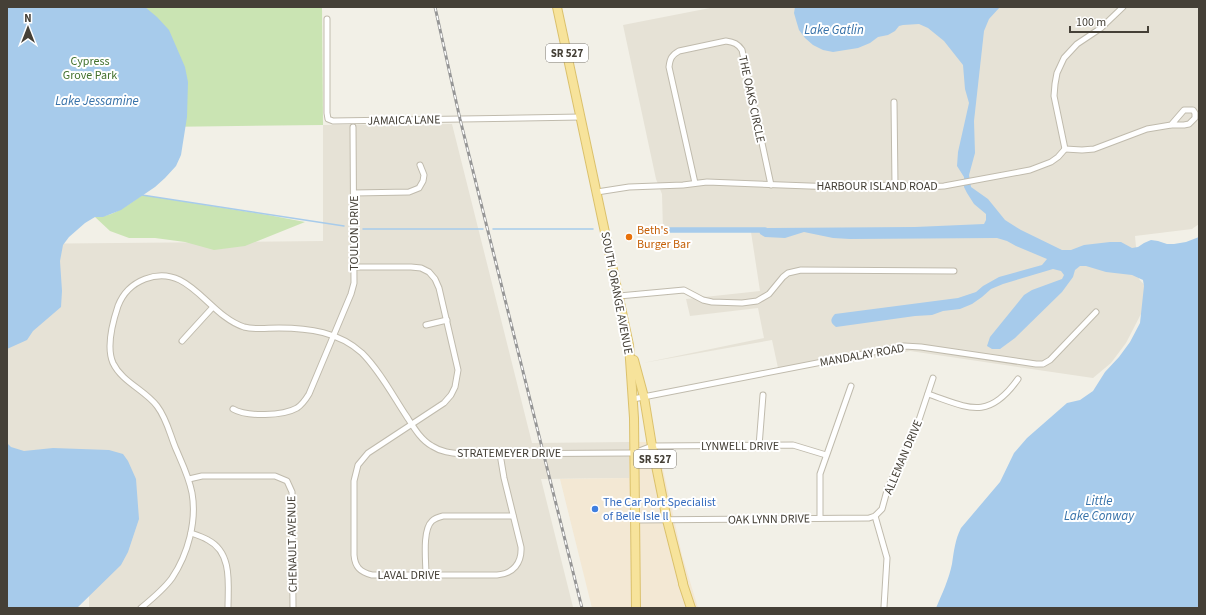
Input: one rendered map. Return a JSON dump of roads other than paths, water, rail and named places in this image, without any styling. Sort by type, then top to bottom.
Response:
[{"type":"main road","name":"SOUTH ORANGE AVENUE","points":[[557,7],[629,344],[634,453],[636,608]]},
{"type":"main road","name":"SR 527","points":[[629,344],[644,397],[667,520],[683,584],[691,608]]},
{"type":"street","points":[[1123,7],[1101,28],[1077,44],[1064,58],[1057,73],[1054,96],[1065,149],[1094,149],[1147,129],[1189,124],[1195,118],[1195,113],[1193,110],[1184,110],[1171,125]]},
{"type":"street","name":"JAMAICA LANE","points":[[327,19],[327,113],[328,119],[333,121],[581,117]]},
{"type":"street","name":"THE OAKS CIRCLE","points":[[695,184],[669,66],[670,60],[673,54],[679,51],[726,41],[733,42],[742,50],[771,185]]},
{"type":"street","points":[[894,102],[894,186]]},
{"type":"street","name":"TOULON DRIVE","points":[[233,409],[245,414],[281,413],[297,408],[304,402],[309,394],[351,294],[354,283],[353,127]]},
{"type":"street","name":"HARBOUR ISLAND ROAD","points":[[597,192],[629,186],[683,185],[707,182],[836,187],[925,187],[970,182],[1030,170],[1050,162],[1058,157],[1065,149]]},
{"type":"street","points":[[354,193],[409,192],[419,188],[423,181],[424,175],[420,165]]},
{"type":"street","points":[[355,267],[421,268],[429,272],[435,279],[439,288],[458,370],[455,387],[451,395],[444,403],[411,424]]},
{"type":"street","points":[[619,296],[684,290],[703,300],[712,302],[742,303],[762,299],[769,294],[783,276],[794,271],[954,271]]},
{"type":"street","name":"STRATEMEYER DRIVE","points":[[144,607],[171,578],[179,565],[191,533],[193,506],[189,479],[164,416],[151,399],[122,374],[113,362],[110,346],[117,308],[120,300],[132,286],[149,277],[159,275],[178,278],[193,288],[212,307],[228,319],[247,327],[257,329],[308,328],[334,335],[361,352],[371,363],[423,440],[440,450],[462,454],[634,453]]},
{"type":"street","points":[[182,340],[212,307]]},
{"type":"street","name":"MANDALAY ROAD","points":[[632,399],[904,346],[1043,364],[1050,360],[1096,312]]},
{"type":"street","points":[[426,325],[447,320]]},
{"type":"street","name":"ALLEMAN DRIVE","points":[[877,515],[882,509],[888,487],[913,438],[933,378]]},
{"type":"street","points":[[928,394],[964,406],[984,408],[1000,400],[1018,379]]},
{"type":"street","points":[[820,518],[820,474],[851,386]]},
{"type":"street","points":[[759,446],[764,395]]},
{"type":"street","name":"LAVAL DRIVE","points":[[411,424],[368,453],[358,465],[354,481],[355,561],[364,574],[498,575],[510,572],[519,562],[522,554],[504,478],[500,454]]},
{"type":"street","name":"LYNWELL DRIVE","points":[[652,446],[793,445],[826,456]]},
{"type":"street","points":[[634,453],[652,446]]},
{"type":"street","name":"CHENAULT AVENUE","points":[[189,479],[202,476],[275,476],[287,481],[292,492],[293,608]]},
{"type":"street","points":[[877,515],[887,558],[884,607]]},
{"type":"street","name":"OAK LYNN DRIVE","points":[[635,520],[869,518],[877,515]]},
{"type":"street","points":[[426,575],[427,530],[431,521],[437,517],[444,516],[513,516]]},
{"type":"street","points":[[191,533],[209,540],[217,546],[223,554],[227,564],[228,608]]},
{"type":"water","name":"Lake Jessamine","points":[[7,7],[145,7],[169,30],[185,67],[188,82],[187,117],[181,155],[176,166],[155,187],[121,210],[103,217],[95,217],[85,223],[69,237],[63,245],[60,261],[62,291],[61,307],[33,331],[27,340],[7,349]]},
{"type":"water","name":"Little Lake Conway","points":[[795,7],[1000,7],[989,19],[984,31],[974,121],[975,153],[969,175],[971,187],[988,199],[1005,220],[1021,230],[1062,250],[1071,250],[1084,245],[1110,242],[1121,242],[1132,248],[1138,247],[1151,240],[1174,244],[1186,242],[1199,237],[1199,608],[936,608],[949,575],[956,541],[961,528],[1000,482],[1014,453],[1027,438],[1067,403],[1080,400],[1093,391],[1105,372],[1130,342],[1140,323],[1144,286],[1143,280],[1132,275],[1106,272],[1086,266],[1080,266],[1075,270],[1073,277],[1062,292],[1015,338],[1000,349],[992,349],[987,346],[990,337],[1024,295],[1032,290],[1062,279],[1064,275],[1061,271],[1053,269],[1003,284],[991,289],[972,304],[960,309],[943,311],[932,315],[836,327],[831,321],[835,314],[958,298],[976,292],[983,286],[999,277],[1042,265],[1047,259],[997,238],[850,239],[833,238],[804,232],[785,238],[765,237],[760,234],[759,230],[768,228],[915,227],[984,224],[986,220],[986,214],[974,204],[967,193],[964,187],[964,177],[957,166],[958,152],[969,103],[965,89],[963,65],[944,41],[928,28],[919,24],[903,25],[899,26],[895,31],[888,35],[878,37],[870,43],[858,48],[833,52],[823,50],[813,45],[799,30],[794,13]]},
{"type":"water","points":[[7,443],[11,447],[24,451],[53,448],[109,450],[123,454],[128,461],[136,479],[139,519],[128,552],[121,565],[77,608],[7,608]]},
{"type":"waterway","points":[[142,195],[344,226]]},
{"type":"waterway","points":[[363,229],[483,229]]},
{"type":"waterway","points":[[493,229],[593,229]]},
{"type":"waterway","points":[[659,230],[765,230]]},
{"type":"railway","points":[[435,7],[460,119],[582,608]]},
{"type":"place","name":"Beth's Burger Bar","points":[[629,237]]},
{"type":"place","name":"The Car Port Specialist of Belle Isle ll","points":[[595,509]]},
{"type":"water label","name":"Lake Gatlin","points":[[834,29]]},
{"type":"park label","name":"Cypress Grove Park","points":[[90,68]]}]
